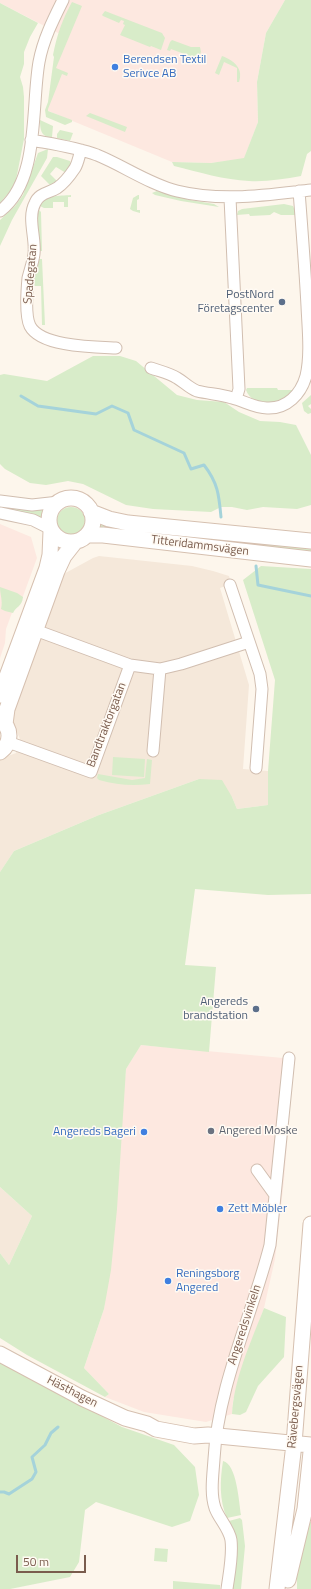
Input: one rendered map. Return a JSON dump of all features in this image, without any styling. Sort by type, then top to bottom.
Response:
[{"type":"street","points":[[0,211],[11,201],[17,192],[25,173],[31,140],[34,97],[41,51],[46,35],[63,0]]},
{"type":"street","points":[[31,140],[81,150],[97,155],[157,184],[175,191],[196,195],[230,198],[311,190]]},
{"type":"street","name":"Spadegatan","points":[[81,150],[76,167],[57,188],[39,196],[34,204],[32,213],[34,251],[28,278],[28,321],[31,327],[38,334],[49,340],[76,345],[116,348]]},
{"type":"street","points":[[151,368],[176,378],[197,391],[223,395],[256,406],[268,408],[281,406],[295,397],[300,390],[308,368],[310,330],[299,192]]},
{"type":"street","points":[[230,198],[239,389],[236,399]]},
{"type":"street","points":[[0,501],[32,506],[59,502],[71,498],[77,499],[88,506],[93,520],[92,528],[88,535],[80,541],[64,541],[54,535],[51,530],[49,523],[51,511],[59,502]]},
{"type":"street","name":"Titteridammsvägen","points":[[91,512],[128,522],[311,542]]},
{"type":"street","points":[[0,513],[33,520],[51,530]]},
{"type":"street","points":[[0,695],[47,568],[50,555],[51,530]]},
{"type":"street","name":"Titteridammsvägen","points":[[88,535],[103,534],[311,559]]},
{"type":"street","points":[[4,747],[9,733],[3,722],[7,709],[57,571],[64,556],[74,542]]},
{"type":"street","points":[[230,585],[260,674],[262,689],[256,768]]},
{"type":"street","points":[[35,630],[130,665],[160,669],[181,664],[249,642]]},
{"type":"street","name":"Bandtraktorgatan","points":[[4,747],[92,772],[130,665]]},
{"type":"street","points":[[153,751],[160,669]]},
{"type":"street","name":"Angeredsvinkeln","points":[[227,1589],[231,1540],[227,1528],[220,1518],[215,1506],[212,1435],[268,1252],[289,1058]]},
{"type":"street","points":[[257,1170],[275,1195]]},
{"type":"street","name":"Rävebergsvägen","points":[[277,1589],[294,1444],[311,1224]]},
{"type":"street","name":"Hästhagen","points":[[0,1354],[125,1418],[147,1424],[194,1430],[212,1435],[311,1445]]},
{"type":"street","name":"Rävebergsvägen","points":[[286,1589],[305,1509],[311,1452]]},
{"type":"shaded area","points":[[0,0],[285,0],[266,33],[257,82],[258,122],[244,159],[211,163],[172,162],[46,110],[49,101],[60,34],[0,3]]},
{"type":"shaded area","points":[[0,524],[31,537],[37,558],[22,599],[13,610],[6,629],[5,643],[0,658]]},
{"type":"shaded area","points":[[99,556],[192,566],[229,576],[231,584],[220,588],[249,685],[243,769],[268,771],[268,805],[237,809],[232,797],[199,779],[99,815],[14,851],[0,872],[0,759],[16,753],[20,739],[11,719],[60,576]]},
{"type":"shaded area","points":[[141,1045],[294,1059],[284,1180],[275,1259],[264,1308],[243,1366],[233,1401],[232,1414],[206,1422],[144,1412],[105,1397],[109,1394],[84,1368],[104,1309],[126,1069]]},
{"type":"shaded area","points":[[0,1187],[32,1216],[9,1265],[0,1253]]},
{"type":"green space","points":[[285,0],[311,0],[311,151],[307,154],[301,176],[268,181],[240,180],[174,166],[172,162],[211,163],[244,158],[258,122],[257,82],[266,33]]},
{"type":"green space","points":[[72,2],[82,6],[56,68],[68,73],[67,76],[62,74],[48,109],[48,111],[72,120],[72,122],[65,125],[46,117],[45,110],[48,102],[56,41]]},
{"type":"green space","points":[[0,3],[38,23],[24,52],[24,64],[20,77],[24,97],[24,139],[16,180],[11,190],[0,203]]},
{"type":"green space","points":[[105,11],[162,33],[165,38],[161,50],[120,35],[125,25],[123,24],[124,21],[121,20],[119,23],[103,16],[102,15]]},
{"type":"green space","points":[[172,40],[191,47],[200,47],[201,52],[196,63],[194,64],[191,60],[186,60],[187,55],[171,49],[170,51],[167,50]]},
{"type":"green space","points":[[222,56],[234,62],[239,69],[239,82],[237,82],[237,68],[224,62],[219,75],[215,73]]},
{"type":"green space","points":[[90,113],[127,127],[125,132],[86,116]]},
{"type":"green space","points":[[40,120],[53,126],[52,137],[45,136],[43,134]]},
{"type":"green space","points":[[60,130],[73,133],[70,141],[57,138],[57,134]]},
{"type":"green space","points":[[48,149],[47,158],[12,220],[0,246],[0,220],[15,206],[23,195],[38,153]]},
{"type":"green space","points":[[53,157],[70,161],[71,164],[66,173],[56,167],[50,174],[57,181],[50,185],[41,176]]},
{"type":"green space","points":[[157,191],[190,200],[214,204],[219,207],[181,201],[152,193]]},
{"type":"green space","points":[[71,195],[71,197],[68,197],[68,207],[64,207],[64,202],[53,202],[53,208],[44,208],[38,205],[44,199]]},
{"type":"green space","points":[[138,195],[139,199],[137,200],[137,210],[140,210],[140,213],[130,209],[133,198]]},
{"type":"green space","points":[[284,204],[293,206],[297,215],[281,215],[274,212],[270,215],[237,215],[238,211],[242,209]]},
{"type":"green space","points":[[37,208],[41,212],[42,251],[39,251]]},
{"type":"green space","points":[[39,259],[42,259],[45,325],[42,325],[41,286],[33,286],[34,275]]},
{"type":"green space","points":[[93,356],[120,356],[136,361],[177,395],[197,400],[224,402],[239,412],[260,421],[280,422],[296,425],[311,455],[311,505],[297,509],[263,507],[247,510],[232,507],[221,507],[211,512],[153,509],[126,505],[83,484],[68,481],[46,485],[30,483],[5,469],[0,464],[0,375],[4,374],[47,381]]},
{"type":"green space","points":[[247,388],[277,388],[278,390],[294,390],[294,392],[276,402],[266,403],[256,401],[248,395],[246,390]]},
{"type":"green space","points":[[311,395],[311,404],[308,406],[311,409],[311,413],[308,414],[304,411],[302,403]]},
{"type":"green space","points":[[0,504],[49,507],[45,521],[0,510]]},
{"type":"green space","points":[[71,507],[81,511],[85,521],[81,531],[71,535],[61,531],[57,521],[61,511]]},
{"type":"green space","points":[[97,521],[311,546],[311,552],[95,529]]},
{"type":"green space","points":[[261,566],[311,569],[311,894],[268,895],[195,889],[185,965],[216,967],[209,1052],[141,1045],[126,1069],[117,1209],[111,1270],[104,1309],[84,1368],[109,1394],[105,1397],[27,1355],[0,1338],[0,1253],[9,1265],[32,1216],[0,1187],[0,872],[14,851],[99,815],[199,779],[222,780],[237,809],[268,805],[268,771],[275,680],[243,580]]},
{"type":"green space","points":[[0,587],[17,593],[23,597],[20,605],[13,613],[1,609],[2,603]]},
{"type":"green space","points":[[113,757],[145,759],[144,777],[112,775]]},
{"type":"green space","points":[[147,759],[152,760],[150,784],[118,784],[99,780],[97,778],[98,774],[132,780],[145,778]]},
{"type":"green space","points":[[264,1308],[286,1317],[284,1357],[258,1386],[246,1412],[240,1415],[232,1414],[236,1387]]},
{"type":"green space","points":[[0,1362],[122,1427],[174,1445],[195,1467],[199,1495],[190,1521],[172,1527],[96,1502],[85,1510],[79,1562],[70,1577],[10,1589],[0,1589]]},
{"type":"green space","points":[[223,1461],[228,1464],[234,1476],[241,1515],[227,1518],[221,1497],[221,1475]]},
{"type":"green space","points":[[240,1518],[242,1520],[245,1546],[241,1589],[233,1589],[234,1545],[232,1528],[229,1521]]},
{"type":"green space","points":[[307,1521],[311,1522],[311,1589],[297,1589],[297,1561],[306,1537]]},
{"type":"green space","points":[[155,1548],[168,1549],[167,1562],[154,1561]]},
{"type":"green space","points":[[173,1581],[220,1585],[220,1589],[173,1589]]},
{"type":"waterway","points":[[21,396],[38,406],[96,414],[112,406],[128,413],[134,430],[184,453],[191,469],[204,465],[209,472],[217,490],[221,517]]},
{"type":"waterway","points":[[256,566],[258,585],[311,596]]},
{"type":"waterway","points":[[0,1492],[9,1494],[32,1479],[36,1472],[32,1457],[45,1445],[51,1433],[58,1427]]},
{"type":"place","name":"Berendsen Textil Serivce AB","points":[[115,67]]},
{"type":"place","name":"PostNord Företagscenter","points":[[282,302]]},
{"type":"place","name":"Angereds brandstation","points":[[256,1009]]},
{"type":"place","name":"Angered Moske","points":[[211,1131]]},
{"type":"place","name":"Angereds Bageri","points":[[144,1132]]},
{"type":"place","name":"Zett Möbler","points":[[220,1209]]},
{"type":"place","name":"Reningsborg Angered","points":[[168,1281]]}]
